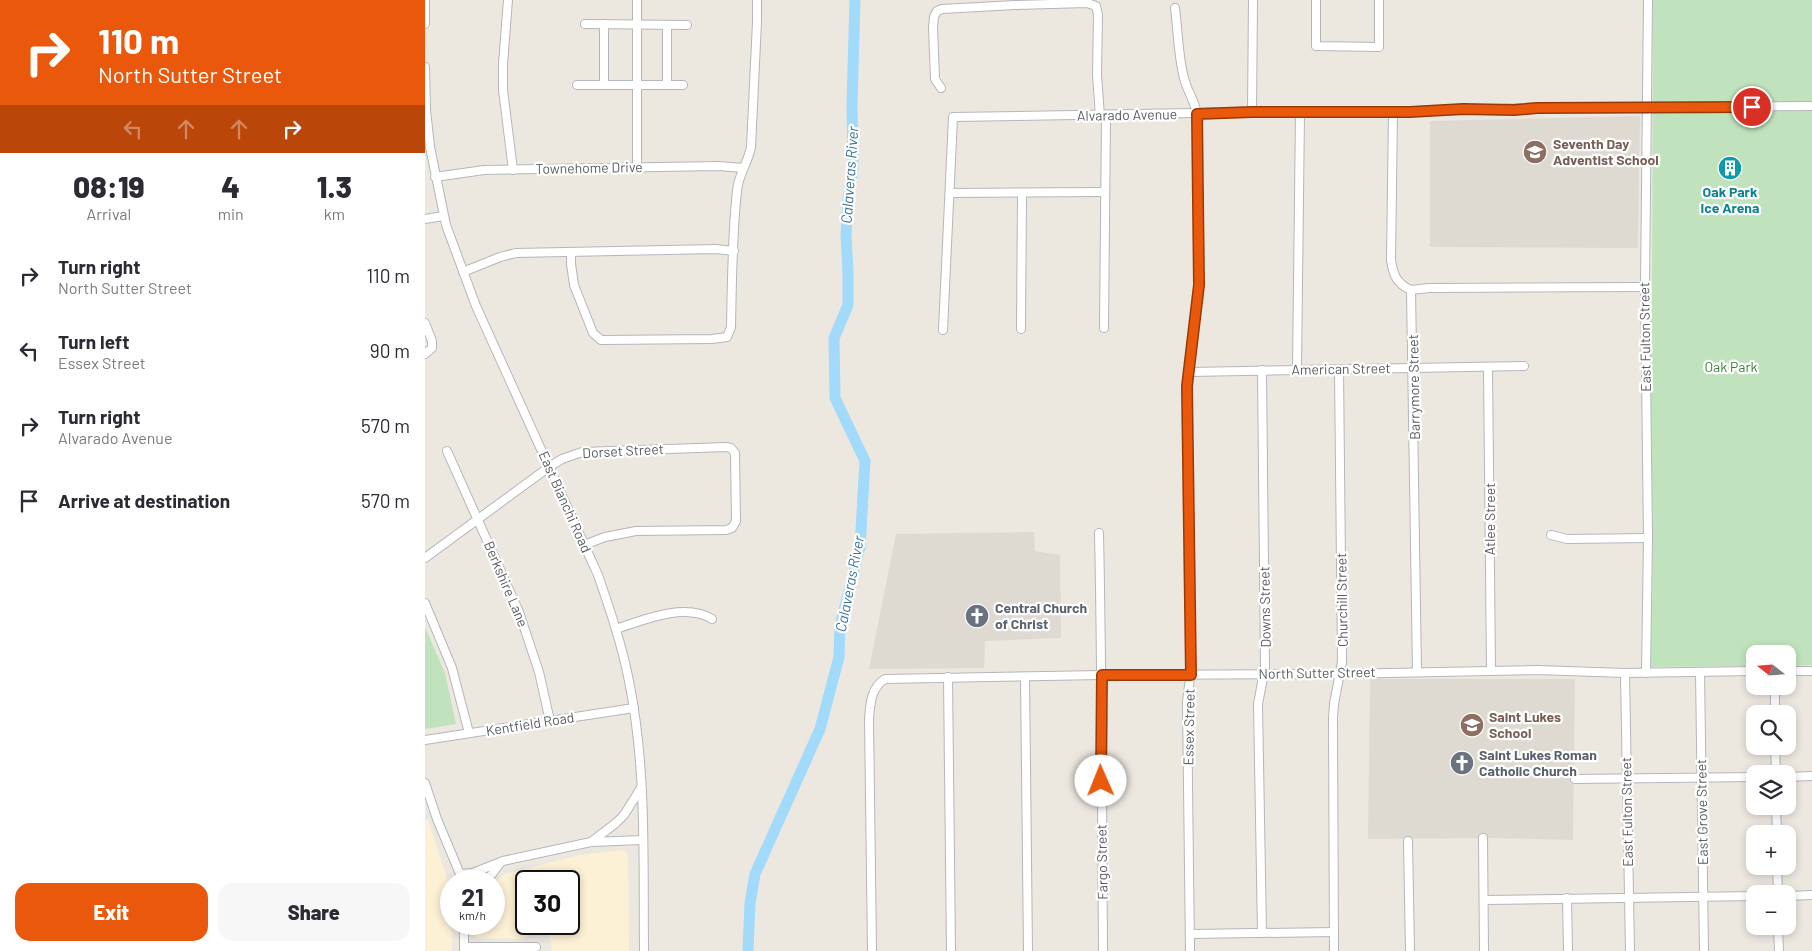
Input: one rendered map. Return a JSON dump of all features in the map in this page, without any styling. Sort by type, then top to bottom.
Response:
[{"type":"street","points":[[425,0],[425,24]]},
{"type":"street","points":[[508,0],[503,90],[513,170]]},
{"type":"street","points":[[637,0],[637,167]]},
{"type":"street","points":[[571,252],[574,285],[593,333],[601,340],[727,337],[731,327],[737,191],[743,168],[749,159],[751,147],[757,0]]},
{"type":"street","points":[[1252,112],[1253,0]]},
{"type":"street","points":[[1316,0],[1316,46],[1379,47],[1379,0]]},
{"type":"street","name":"East Fulton Street","points":[[1646,673],[1648,538],[1645,286],[1648,0]]},
{"type":"street","points":[[941,88],[935,79],[933,27],[934,16],[937,11],[942,9],[1015,5],[1087,3],[1096,6],[1098,15],[1097,67],[1103,116],[1105,192],[1104,328]]},
{"type":"street","name":"Essex Street","points":[[1175,8],[1178,45],[1184,80],[1195,102],[1197,114],[1199,285],[1186,406],[1191,675],[1187,702],[1190,951]]},
{"type":"street","points":[[585,24],[687,24]]},
{"type":"street","points":[[604,24],[604,84]]},
{"type":"street","points":[[667,24],[667,85]]},
{"type":"street","name":"East Bianchi Road","points":[[425,67],[426,110],[435,177],[443,216],[476,306],[597,575],[616,629],[629,679],[642,786],[644,951]]},
{"type":"street","points":[[577,84],[683,86]]},
{"type":"street","name":"Alvarado Avenue","points":[[950,193],[953,117],[1103,116],[1252,112],[1393,112],[1537,108],[1812,106]]},
{"type":"street","points":[[1297,369],[1300,112]]},
{"type":"street","points":[[1393,112],[1391,260],[1395,277],[1400,285],[1411,290],[1429,288],[1645,286]]},
{"type":"street","name":"Townehome Drive","points":[[435,177],[471,171],[719,166],[743,168]]},
{"type":"street","points":[[943,330],[950,193],[1105,192]]},
{"type":"street","points":[[1021,329],[1022,193]]},
{"type":"street","points":[[425,219],[443,216]]},
{"type":"street","points":[[463,272],[499,257],[516,253],[716,249],[734,251]]},
{"type":"street","name":"Barrymore Street","points":[[1411,290],[1417,671]]},
{"type":"street","points":[[425,323],[432,342],[432,348],[425,354]]},
{"type":"street","name":"American Street","points":[[1189,372],[1524,366]]},
{"type":"street","name":"Atlee Street","points":[[1489,367],[1491,671]]},
{"type":"street","name":"Churchill Street","points":[[1334,951],[1333,718],[1335,696],[1342,662],[1339,369]]},
{"type":"street","name":"Downs Street","points":[[1262,370],[1265,667],[1258,704],[1262,933]]},
{"type":"street","name":"Dorset Street","points":[[425,558],[562,459],[586,451],[726,446],[732,450],[735,457],[736,521],[732,528],[726,530],[636,530],[619,533],[584,545]]},
{"type":"street","name":"Berkshire Lane","points":[[447,452],[505,580],[529,640],[539,672],[550,721]]},
{"type":"street","name":"Fargo Street","points":[[1099,533],[1102,675],[1103,951]]},
{"type":"street","points":[[1551,535],[1567,539],[1648,538]]},
{"type":"street","points":[[425,603],[452,668],[469,734]]},
{"type":"street","points":[[616,629],[668,613],[690,613],[707,616],[712,619]]},
{"type":"street","name":"North Sutter Street","points":[[872,951],[869,719],[874,690],[880,682],[890,678],[1340,674],[1417,671],[1746,672]]},
{"type":"street","points":[[1796,671],[1812,671]]},
{"type":"street","name":"East Grove Street","points":[[1700,672],[1704,951]]},
{"type":"street","name":"East Fulton Street","points":[[1625,673],[1630,951]]},
{"type":"street","points":[[948,677],[951,951]]},
{"type":"street","points":[[1025,677],[1028,951]]},
{"type":"street","name":"Kentfield Road","points":[[425,740],[634,708]]},
{"type":"street","points":[[1796,777],[1812,776]]},
{"type":"street","points":[[1575,779],[1746,777]]},
{"type":"street","points":[[425,783],[458,870]]},
{"type":"street","points":[[591,842],[624,815],[642,786]]},
{"type":"street","points":[[1483,838],[1484,951]]},
{"type":"street","points":[[481,870],[501,862],[591,842],[643,840]]},
{"type":"street","points":[[1408,841],[1409,951]]},
{"type":"street","points":[[496,870],[501,862]]},
{"type":"street","points":[[1796,896],[1812,895]]},
{"type":"street","points":[[1484,900],[1746,896]]},
{"type":"street","points":[[1567,898],[1568,951]]},
{"type":"street","points":[[1190,934],[1334,932]]},
{"type":"street","points":[[464,935],[464,949],[536,947]]},
{"type":"street","points":[[1778,935],[1779,951]]},
{"type":"shaded area","name":"Seventh Day Adventist School","points":[[1640,116],[1638,248],[1430,247],[1430,121]]},
{"type":"shaded area","points":[[1034,532],[1035,551],[1060,555],[1061,638],[985,641],[984,668],[869,669],[896,534]]},
{"type":"shaded area","name":"Saint Lukes School","points":[[1370,679],[1575,679],[1573,840],[1491,838],[1368,839]]},
{"type":"shaded area","points":[[425,820],[428,820],[444,870],[440,870],[440,935],[452,935],[452,951],[425,951]]},
{"type":"shaded area","points":[[623,850],[628,854],[629,951],[551,951],[552,946],[549,936],[547,935],[580,935],[580,870],[521,870],[580,855]]},
{"type":"shaded area","points":[[515,871],[515,935],[530,935],[521,939],[476,938],[476,935],[505,935],[505,874]]},
{"type":"green space","name":"Oak Park","points":[[1653,0],[1812,0],[1812,665],[1796,666],[1796,645],[1746,645],[1746,666],[1651,667],[1653,555],[1651,394],[1648,364],[1652,310]]},
{"type":"green space","points":[[425,627],[445,673],[456,724],[425,729]]},
{"type":"waterway","name":"Calaveras River","points":[[748,951],[750,903],[755,874],[820,729],[839,657],[840,626],[860,547],[865,461],[835,398],[834,338],[848,305],[846,235],[848,199],[853,169],[852,104],[855,0]]},
{"type":"place","name":"Seventh Day Adventist School","points":[[1535,152]]},
{"type":"place","name":"Oak Park Ice Arena","points":[[1730,168]]},
{"type":"place","name":"Central Church of Christ","points":[[977,616]]},
{"type":"place","name":"Saint Lukes School","points":[[1472,725]]},
{"type":"place","name":"Saint Lukes Roman Catholic Church","points":[[1462,763]]},
{"type":"route","points":[[1101,781],[1102,675],[1191,675],[1187,386],[1199,285],[1197,114],[1252,112],[1427,112],[1463,109],[1514,110],[1523,108],[1752,107]]}]
